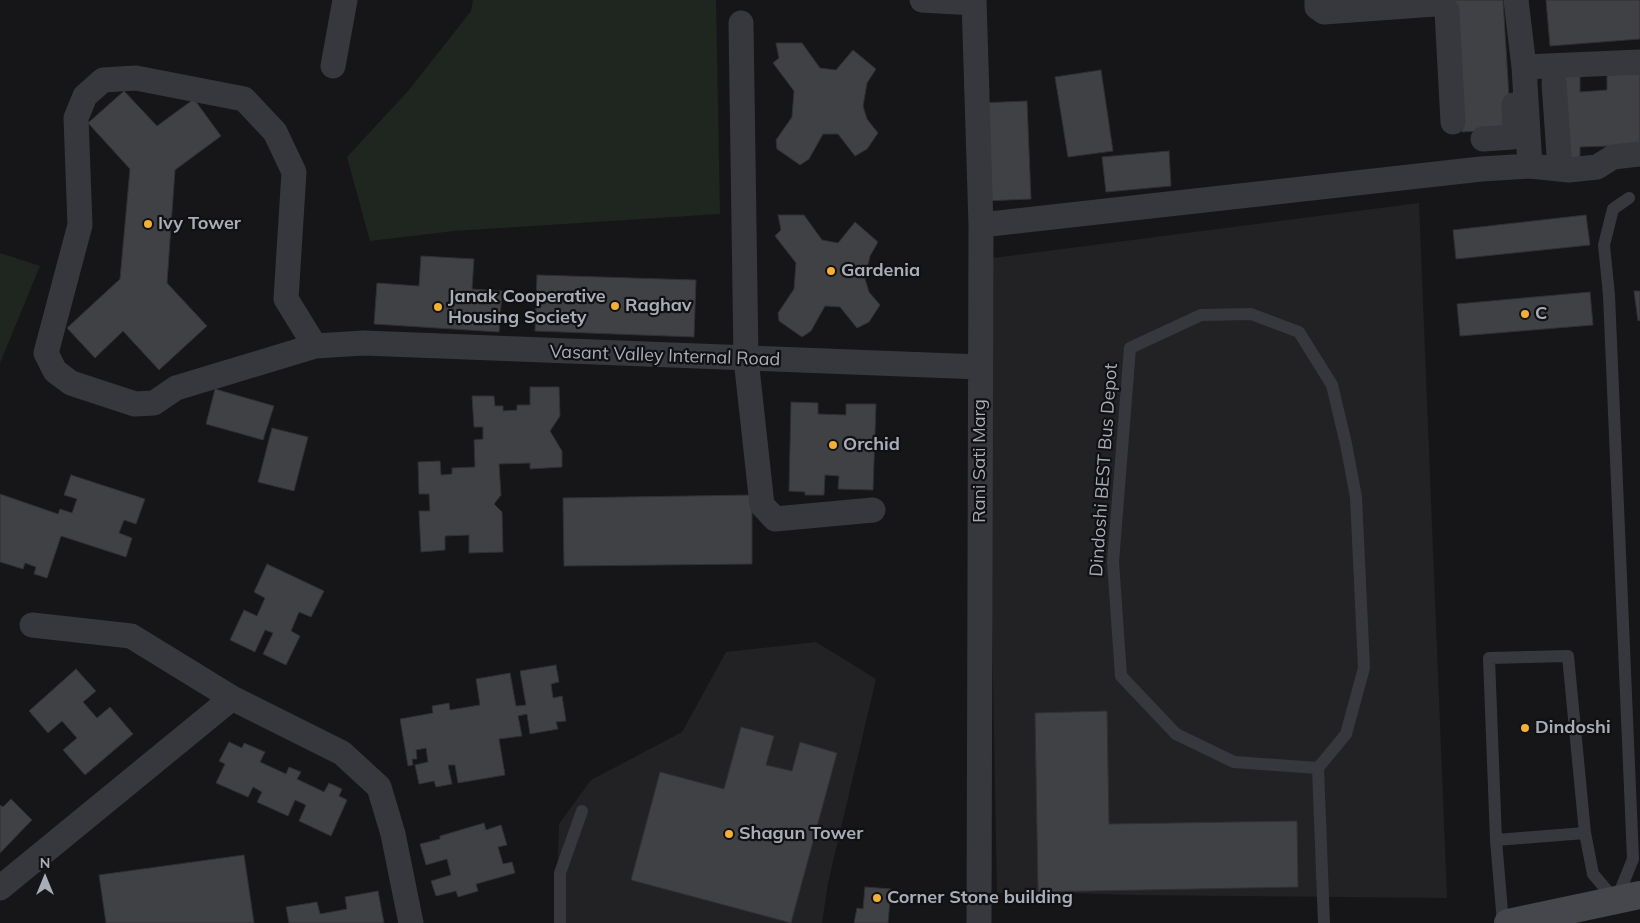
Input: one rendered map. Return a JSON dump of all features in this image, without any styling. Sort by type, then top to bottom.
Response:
[{"type":"main road","points":[[1508,923],[1628,898]]},
{"type":"street","points":[[333,66],[345,0]]},
{"type":"street","points":[[922,0],[974,2]]},
{"type":"street","points":[[1317,0],[1317,7],[1324,12],[1435,4],[1442,6],[1447,11],[1453,122]]},
{"type":"street","points":[[1483,139],[1512,137],[1515,128],[1508,0]]},
{"type":"street","points":[[1516,0],[1524,67],[1530,166]]},
{"type":"street","name":"Rani Sati Marg","points":[[974,2],[981,225],[973,367],[980,923]]},
{"type":"street","points":[[741,23],[746,359],[762,505],[775,519],[873,510]]},
{"type":"street","points":[[1524,67],[1640,62]]},
{"type":"street","name":"Vasant Valley Internal Road","points":[[315,346],[286,299],[294,172],[275,132],[244,99],[136,78],[103,80],[85,96],[76,118],[80,226],[46,353],[55,371],[71,383],[135,404],[154,403],[176,388],[315,346],[364,343],[973,367]]},
{"type":"street","points":[[1554,83],[1560,169]]},
{"type":"street","points":[[981,225],[1481,169],[1530,166],[1560,169],[1597,167],[1613,157],[1640,154]]},
{"type":"street","points":[[32,625],[130,636],[232,698],[342,754],[379,787],[393,834],[411,923]]},
{"type":"street","points":[[0,888],[232,698]]},
{"type":"lane","points":[[1503,923],[1496,840],[1490,658],[1568,656],[1585,833],[1593,874],[1628,898],[1633,859],[1610,305],[1604,246],[1613,209],[1629,198]]},
{"type":"lane","name":"Dindoshi BEST Bus Depot","points":[[1251,314],[1299,332],[1332,385],[1356,497],[1364,668],[1346,734],[1318,768],[1234,762],[1176,734],[1121,676],[1112,562],[1130,348],[1201,315],[1251,314]]},
{"type":"lane","points":[[1318,768],[1324,923]]},
{"type":"lane","points":[[560,923],[560,873],[582,811]]},
{"type":"lane","points":[[1496,840],[1585,833]]},
{"type":"shaded area","points":[[473,0],[716,0],[720,214],[454,231],[370,241],[347,157],[409,90],[471,11]]},
{"type":"shaded area","points":[[1419,203],[1447,898],[997,893],[985,259]]},
{"type":"shaded area","points":[[0,253],[40,266],[0,363]]},
{"type":"shaded area","name":"Shagun Tower","points":[[816,642],[876,679],[828,883],[822,923],[556,923],[559,824],[591,780],[682,732],[726,652]]},
{"type":"building","points":[[1454,0],[1503,0],[1511,129],[1462,132]]},
{"type":"building","points":[[1546,0],[1640,0],[1640,39],[1550,46]]},
{"type":"building","points":[[776,43],[802,43],[820,68],[836,70],[853,50],[876,69],[867,83],[863,106],[867,119],[878,133],[867,149],[855,156],[838,134],[823,134],[809,159],[800,165],[777,149],[776,140],[792,117],[794,91],[773,63],[779,58]]},
{"type":"building","points":[[1101,70],[1113,151],[1068,157],[1055,77]]},
{"type":"building","points":[[1640,74],[1640,145],[1580,147],[1580,161],[1563,162],[1557,75],[1580,76],[1580,92],[1607,90],[1607,75]]},
{"type":"building","name":"Ivy Tower","points":[[124,91],[157,126],[194,99],[221,136],[175,170],[167,283],[207,326],[159,370],[123,331],[95,358],[67,328],[120,279],[130,169],[88,123]]},
{"type":"building","points":[[1027,101],[1031,199],[984,201],[980,103]]},
{"type":"building","points":[[1169,151],[1171,186],[1106,192],[1102,157]]},
{"type":"building","name":"Gardenia","points":[[778,215],[804,215],[822,240],[838,243],[855,222],[878,242],[870,256],[865,279],[869,292],[880,305],[869,322],[857,328],[840,307],[825,306],[811,331],[802,337],[779,321],[778,313],[794,289],[796,263],[775,236],[781,230]]},
{"type":"building","points":[[1586,215],[1590,245],[1456,259],[1453,230]]},
{"type":"building","name":"Janak Cooperative Housing Society","points":[[421,256],[474,259],[472,289],[502,291],[499,332],[374,324],[377,283],[419,286]]},
{"type":"building","name":"Raghav","points":[[537,275],[696,280],[694,337],[535,331]]},
{"type":"building","points":[[1634,291],[1640,291],[1640,320],[1638,321]]},
{"type":"building","name":"C","points":[[1590,292],[1593,325],[1460,336],[1457,304]]},
{"type":"building","points":[[530,387],[559,387],[560,416],[550,431],[562,451],[562,467],[530,469],[530,463],[499,464],[501,495],[494,504],[502,512],[503,552],[469,553],[469,535],[445,536],[445,550],[421,552],[419,511],[430,511],[429,494],[419,494],[418,462],[440,461],[441,475],[452,474],[452,468],[475,467],[474,440],[483,439],[483,427],[474,427],[472,396],[494,396],[495,406],[503,406],[503,411],[517,410],[517,405],[530,405]]},
{"type":"building","points":[[215,389],[274,406],[263,440],[206,424]]},
{"type":"building","name":"Orchid","points":[[791,402],[818,403],[818,414],[846,415],[846,404],[876,404],[873,490],[838,489],[839,476],[825,475],[824,495],[805,495],[805,492],[789,491]]},
{"type":"building","points":[[272,428],[308,437],[294,491],[258,482]]},
{"type":"building","points":[[71,475],[145,499],[136,524],[124,520],[119,533],[132,538],[126,557],[61,536],[47,578],[34,574],[36,567],[25,563],[23,569],[0,562],[0,494],[58,514],[60,509],[72,513],[77,499],[64,495]]},
{"type":"building","points":[[752,495],[752,564],[564,566],[563,498]]},
{"type":"building","points":[[267,564],[324,591],[311,617],[299,612],[291,631],[300,636],[286,665],[263,654],[273,633],[265,630],[255,652],[230,640],[244,610],[257,616],[265,598],[254,592]]},
{"type":"building","points":[[556,665],[559,682],[551,684],[553,698],[562,696],[566,721],[556,722],[558,729],[530,734],[527,714],[518,716],[522,736],[499,739],[505,775],[458,783],[455,765],[448,765],[452,784],[436,787],[434,781],[419,784],[415,765],[428,762],[426,748],[416,750],[417,759],[412,759],[413,765],[408,766],[400,719],[433,713],[432,706],[449,703],[450,710],[480,705],[476,679],[510,673],[516,706],[526,705],[520,671]]},
{"type":"building","points":[[76,669],[96,691],[83,702],[97,718],[110,707],[133,734],[85,775],[63,750],[77,738],[62,721],[48,733],[29,711]]},
{"type":"building","points":[[1107,711],[1109,824],[1297,821],[1298,887],[1038,892],[1035,713]]},
{"type":"building","name":"Shagun Tower","points":[[741,727],[774,736],[766,765],[792,771],[800,742],[837,753],[791,923],[631,880],[660,772],[724,789]]},
{"type":"building","points":[[229,742],[242,748],[244,743],[265,752],[260,762],[286,774],[289,767],[301,772],[297,779],[324,792],[329,783],[342,789],[339,796],[347,800],[331,836],[299,821],[306,805],[295,800],[288,816],[257,802],[262,792],[253,787],[248,797],[216,783],[225,764],[219,761]]},
{"type":"building","points":[[11,799],[32,820],[0,853],[0,805],[3,807]]},
{"type":"building","points":[[484,823],[486,830],[501,825],[507,845],[498,847],[503,864],[512,862],[515,873],[476,884],[478,891],[458,897],[456,891],[436,896],[431,881],[451,875],[447,859],[426,865],[420,844]]},
{"type":"building","points":[[244,855],[254,923],[106,923],[99,875]]},
{"type":"building","name":"Corner Stone building","points":[[865,887],[891,889],[888,923],[854,923],[857,908],[863,909]]},
{"type":"building","points":[[378,891],[384,923],[289,923],[286,907],[317,902],[320,914],[347,909],[345,897]]},
{"type":"place","name":"Ivy Tower","points":[[148,224]]},
{"type":"place","name":"Gardenia","points":[[831,271]]},
{"type":"place","name":"Raghav","points":[[615,306]]},
{"type":"place","name":"Janak Cooperative Housing Society","points":[[438,307]]},
{"type":"place","name":"C","points":[[1525,314]]},
{"type":"place","name":"Orchid","points":[[833,445]]},
{"type":"place","name":"Dindoshi","points":[[1525,728]]},
{"type":"place","name":"Shagun Tower","points":[[729,834]]},
{"type":"place","name":"Corner Stone building","points":[[877,898]]}]
